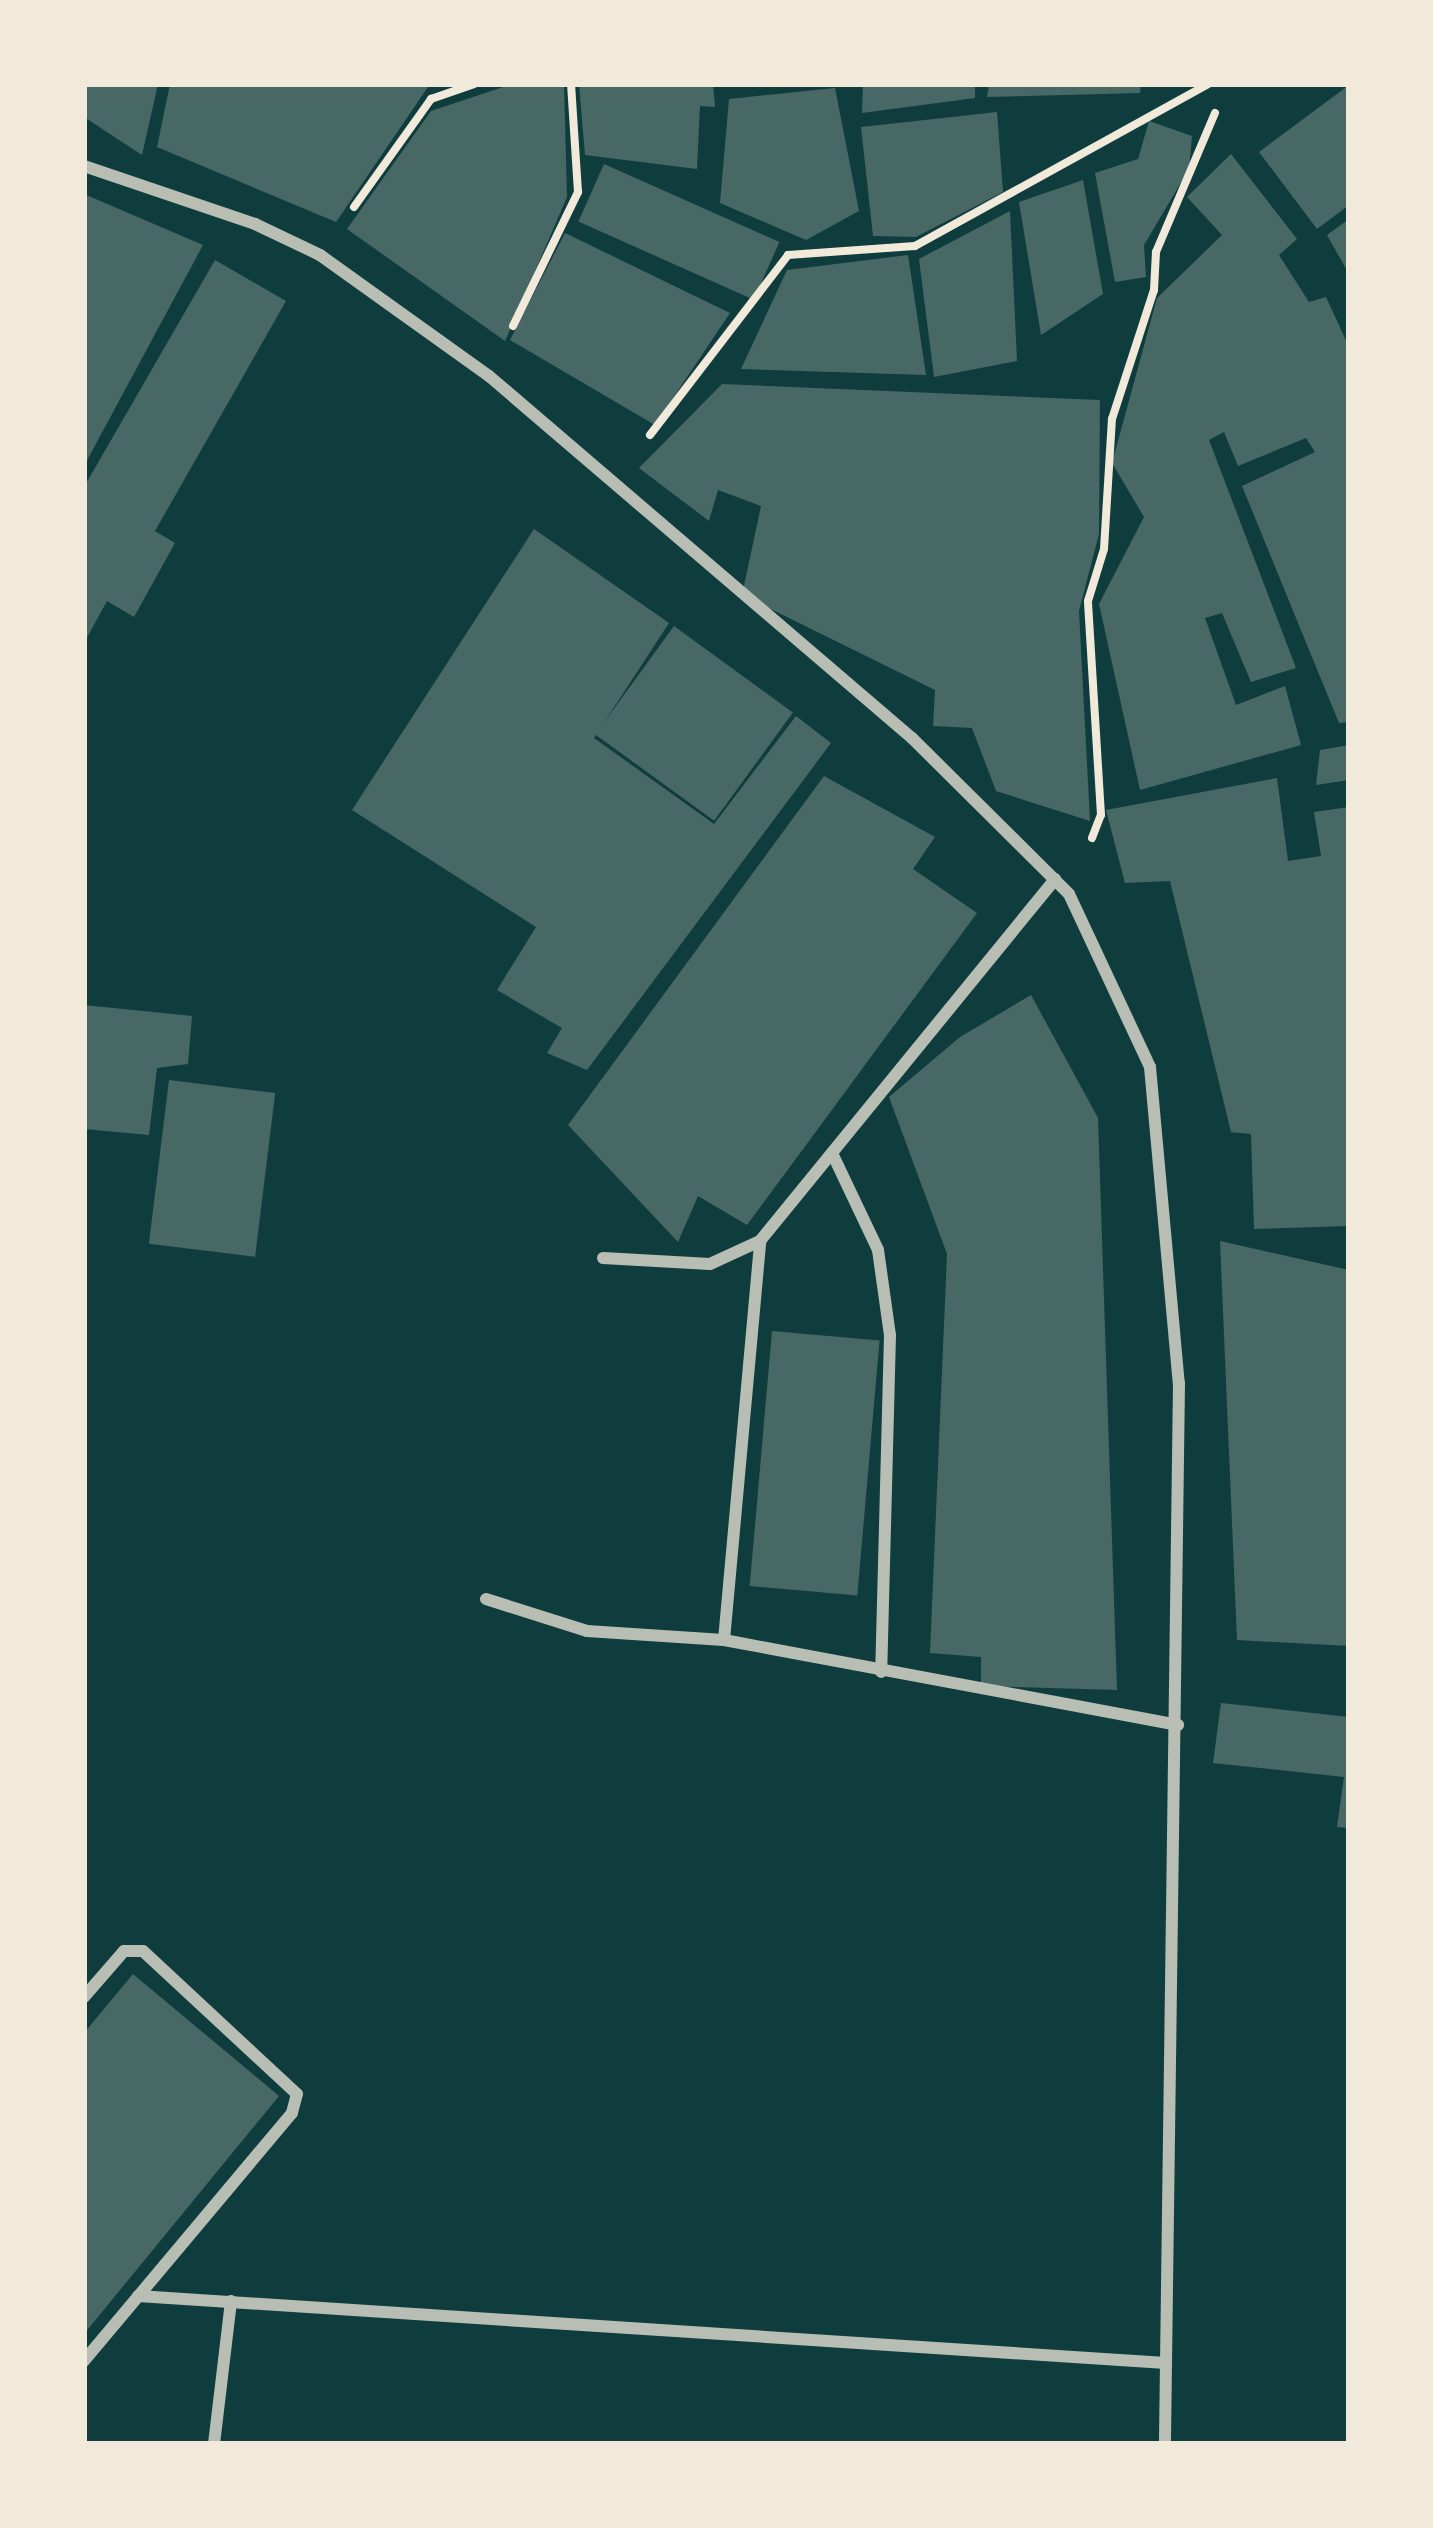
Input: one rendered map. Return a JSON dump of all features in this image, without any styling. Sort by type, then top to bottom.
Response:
[{"type":"street","points":[[84,166],[255,224],[320,255],[489,376],[611,486],[912,738],[1069,894],[1150,1067],[1179,1383],[1165,2444]]},
{"type":"street","points":[[603,1258],[710,1264],[760,1241],[1055,879]]},
{"type":"street","points":[[832,1153],[878,1250],[890,1335],[881,1672]]},
{"type":"street","points":[[724,1640],[760,1241]]},
{"type":"street","points":[[486,1599],[587,1630],[724,1640],[1178,1725]]},
{"type":"street","points":[[84,1997],[124,1951],[142,1951],[297,2095],[292,2113],[84,2361]]},
{"type":"street","points":[[138,2296],[1166,2363]]},
{"type":"street","points":[[214,2444],[231,2301]]},
{"type":"path","points":[[320,255],[431,99],[475,84]]},
{"type":"path","points":[[489,376],[578,192],[571,84]]},
{"type":"path","points":[[611,486],[788,255],[915,246],[1208,84]]},
{"type":"path","points":[[1069,894],[1101,815],[1088,601],[1105,549],[1112,419],[1154,290],[1156,252],[1215,113]]},
{"type":"building","points":[[84,84],[158,84],[142,155],[84,117]]},
{"type":"building","points":[[170,84],[430,84],[336,222],[157,147]]},
{"type":"building","points":[[512,84],[564,84],[567,197],[505,341],[347,229],[431,111]]},
{"type":"building","points":[[579,84],[713,84],[715,107],[700,106],[697,169],[585,155]]},
{"type":"building","points":[[863,84],[975,84],[975,98],[862,113]]},
{"type":"building","points":[[989,84],[1141,84],[1140,93],[987,97]]},
{"type":"building","points":[[1349,85],[1349,205],[1317,229],[1259,152]]},
{"type":"building","points":[[835,88],[859,211],[806,240],[720,203],[729,99]]},
{"type":"building","points":[[997,112],[1003,192],[916,237],[873,236],[861,127]]},
{"type":"building","points":[[1149,121],[1192,136],[1189,169],[1144,245],[1146,277],[1115,282],[1095,173],[1138,159]]},
{"type":"building","points":[[1231,154],[1297,239],[1279,255],[1309,302],[1326,297],[1349,347],[1349,722],[1339,723],[1242,486],[1315,452],[1306,438],[1238,466],[1224,432],[1209,440],[1296,668],[1251,682],[1222,613],[1205,618],[1236,705],[1285,686],[1301,745],[1140,790],[1099,604],[1144,517],[1112,463],[1157,298],[1222,235],[1187,197]]},
{"type":"building","points":[[604,164],[779,242],[754,300],[578,222]]},
{"type":"building","points":[[1083,180],[1103,294],[1041,335],[1019,202]]},
{"type":"building","points":[[84,194],[203,245],[84,466]]},
{"type":"building","points":[[1010,211],[1017,361],[934,377],[919,259]]},
{"type":"building","points":[[1349,219],[1349,274],[1327,235]]},
{"type":"building","points":[[565,233],[730,313],[655,425],[510,340]]},
{"type":"building","points":[[908,255],[926,375],[741,369],[787,270]]},
{"type":"building","points":[[215,260],[286,301],[155,531],[175,543],[134,617],[107,601],[84,643],[84,487]]},
{"type":"building","points":[[722,384],[1100,400],[1099,534],[1079,611],[1090,821],[996,791],[972,728],[933,726],[935,690],[742,595],[761,506],[718,490],[709,521],[639,468]]},
{"type":"building","points":[[534,529],[669,623],[594,738],[714,824],[796,716],[831,743],[587,1070],[547,1053],[562,1028],[497,990],[536,927],[352,810]]},
{"type":"building","points":[[674,626],[793,712],[714,821],[595,734]]},
{"type":"building","points":[[1349,745],[1349,780],[1316,785],[1320,750]]},
{"type":"building","points":[[824,776],[935,837],[913,869],[977,913],[747,1225],[698,1196],[678,1242],[568,1125]]},
{"type":"building","points":[[1277,778],[1288,861],[1321,856],[1314,812],[1349,807],[1349,1226],[1254,1229],[1251,1134],[1231,1132],[1170,881],[1125,883],[1106,810]]},
{"type":"building","points":[[1031,995],[1098,1118],[1117,1690],[981,1686],[981,1657],[930,1653],[947,1254],[889,1097],[960,1037]]},
{"type":"building","points":[[84,1005],[192,1016],[188,1064],[157,1068],[149,1135],[84,1129]]},
{"type":"building","points":[[169,1080],[275,1093],[255,1257],[149,1244]]},
{"type":"building","points":[[1220,1241],[1349,1270],[1349,1646],[1237,1640]]},
{"type":"building","points":[[772,1331],[880,1340],[857,1595],[750,1586]]},
{"type":"building","points":[[1221,1703],[1349,1717],[1349,1828],[1337,1827],[1344,1777],[1213,1763]]},
{"type":"building","points":[[133,1974],[279,2096],[84,2334],[84,2033]]}]
